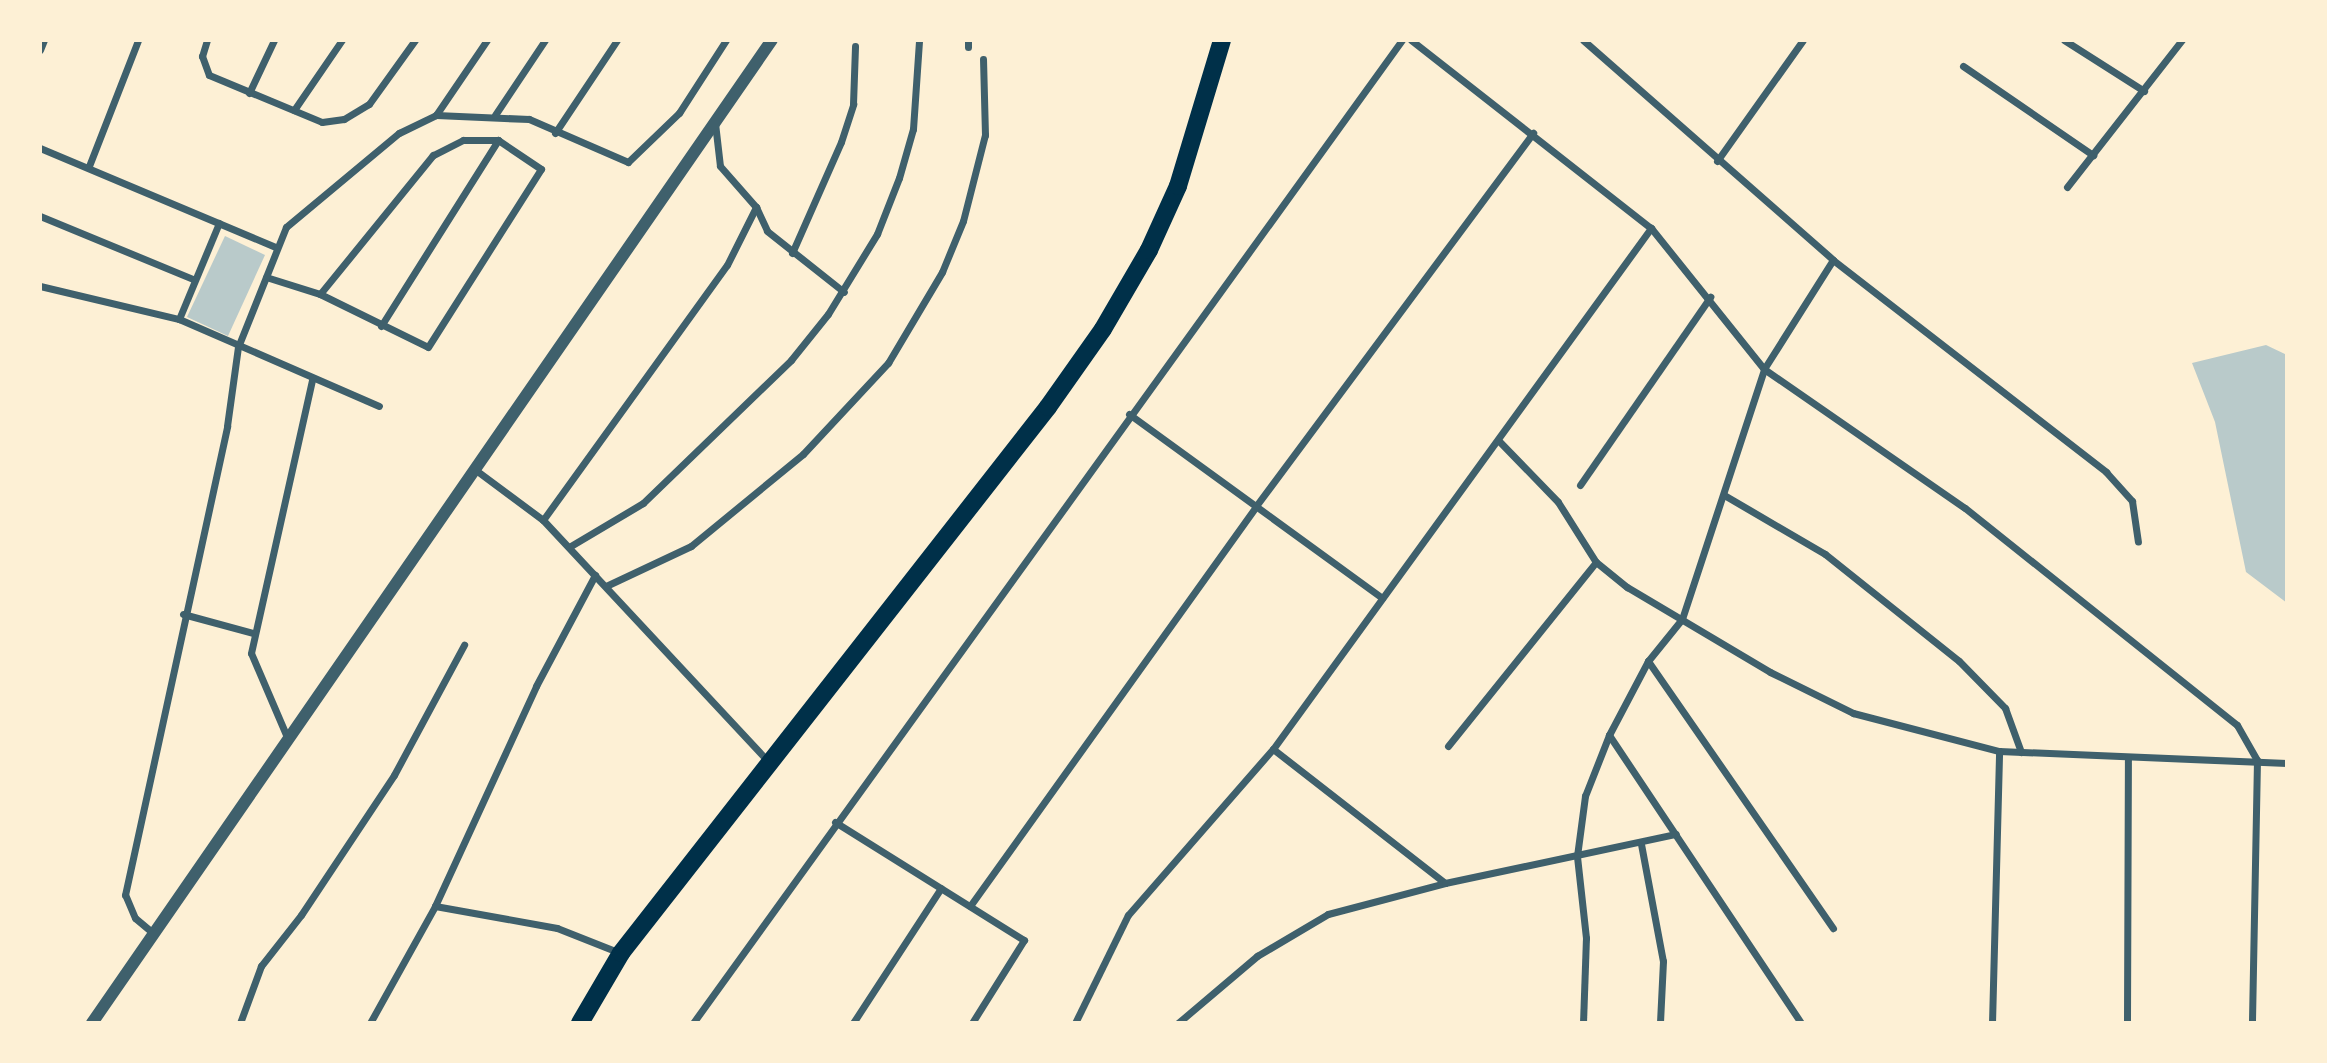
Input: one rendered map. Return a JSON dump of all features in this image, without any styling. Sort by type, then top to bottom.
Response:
[{"type":"main road","points":[[580,1023],[621,953],[1048,407],[1103,329],[1149,250],[1178,186],[1222,40]]},
{"type":"street","points":[[40,50],[44,40]]},
{"type":"street","points":[[89,166],[138,40]]},
{"type":"street","points":[[207,40],[204,67],[209,75],[322,122],[344,118],[369,104],[415,40]]},
{"type":"street","points":[[249,93],[274,40]]},
{"type":"street","points":[[294,110],[342,40]]},
{"type":"street","points":[[436,115],[487,40]]},
{"type":"street","points":[[495,115],[545,40]]},
{"type":"street","points":[[555,133],[617,40]]},
{"type":"street","points":[[153,933],[135,918],[125,895],[183,614],[227,426],[238,347],[276,247],[286,228],[399,133],[436,115],[495,115],[529,119],[617,161],[635,160],[679,113],[726,40]]},
{"type":"street","points":[[92,1023],[286,737],[772,40]]},
{"type":"street","points":[[569,547],[643,503],[791,360],[844,292],[877,234],[899,178],[913,130],[919,40]]},
{"type":"street","points":[[693,1023],[1129,414],[1402,40]]},
{"type":"street","points":[[1411,40],[1651,228],[1710,297],[1765,369],[2020,551],[2238,725],[2257,760],[2252,1023]]},
{"type":"street","points":[[1583,40],[1717,161],[1833,260],[2106,472],[2132,501],[2138,542]]},
{"type":"street","points":[[1717,161],[1803,40]]},
{"type":"street","points":[[2064,40],[2144,91]]},
{"type":"street","points":[[2067,187],[2182,40]]},
{"type":"street","points":[[793,253],[841,142],[853,104],[855,46]]},
{"type":"street","points":[[606,586],[691,546],[803,454],[888,363],[942,272],[963,221],[985,135],[983,59]]},
{"type":"street","points":[[1963,66],[2093,155]]},
{"type":"street","points":[[715,122],[720,166],[755,207],[767,231],[844,292]]},
{"type":"street","points":[[970,906],[1256,506],[1533,133]]},
{"type":"street","points":[[266,277],[320,294],[428,347],[541,169],[498,140],[463,140],[433,155],[320,294]]},
{"type":"street","points":[[381,326],[498,140]]},
{"type":"street","points":[[40,148],[89,166],[276,247]]},
{"type":"street","points":[[543,520],[727,265],[755,207]]},
{"type":"street","points":[[40,216],[193,279]]},
{"type":"street","points":[[179,319],[193,279],[219,223]]},
{"type":"street","points":[[1075,1023],[1128,915],[1273,750],[1651,228]]},
{"type":"street","points":[[1583,1023],[1586,938],[1577,856],[1584,796],[1609,735],[1648,661],[1682,620],[1765,369],[1833,260]]},
{"type":"street","points":[[40,286],[179,319],[312,379],[379,405]]},
{"type":"street","points":[[1580,485],[1710,297]]},
{"type":"street","points":[[286,737],[251,653],[253,633],[312,379]]},
{"type":"street","points":[[1129,414],[1382,598]]},
{"type":"street","points":[[1498,440],[1558,502],[1596,562],[1627,587],[1770,672],[1853,713],[1999,751],[2257,760],[2287,764]]},
{"type":"street","points":[[473,468],[543,520],[770,762]]},
{"type":"street","points":[[1724,495],[1825,554],[1959,661],[2005,708],[2021,752]]},
{"type":"street","points":[[1448,746],[1596,562]]},
{"type":"street","points":[[370,1023],[435,906],[536,686],[595,575]]},
{"type":"street","points":[[183,614],[253,633]]},
{"type":"street","points":[[240,1023],[261,966],[301,915],[394,775],[464,645]]},
{"type":"street","points":[[1648,661],[1833,928]]},
{"type":"street","points":[[1609,735],[1801,1023]]},
{"type":"street","points":[[1273,750],[1445,883]]},
{"type":"street","points":[[1992,1023],[1999,751]]},
{"type":"street","points":[[2127,1023],[2128,757]]},
{"type":"street","points":[[835,822],[1024,940],[972,1023]]},
{"type":"street","points":[[1178,1023],[1257,956],[1303,926],[1355,905],[1445,883],[1642,844],[1676,834]]},
{"type":"street","points":[[1642,844],[1663,961],[1660,1023]]},
{"type":"street","points":[[853,1023],[941,888]]},
{"type":"street","points":[[435,906],[557,928],[621,953]]},
{"type":"shaded area","points":[[225,236],[265,255],[228,336],[187,317]]},
{"type":"shaded area","points":[[2266,345],[2287,355],[2287,603],[2246,572],[2215,422],[2192,363]]}]
